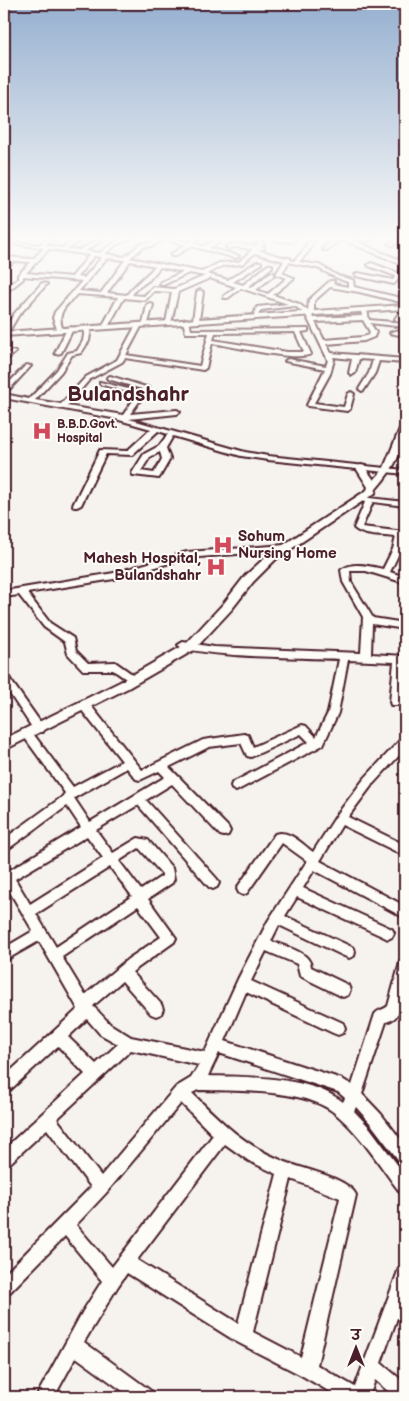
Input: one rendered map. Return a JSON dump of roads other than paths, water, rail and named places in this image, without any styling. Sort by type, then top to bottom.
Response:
[{"type":"main road","points":[[4,333],[404,307]]},
{"type":"main road","points":[[4,333],[310,314],[365,316],[404,307]]},
{"type":"main road","points":[[4,740],[38,727],[124,685],[187,646],[228,606],[249,579],[281,548],[369,494],[387,471],[402,444],[405,426]]},
{"type":"main road","points":[[360,468],[369,494]]},
{"type":"main road","points":[[4,745],[28,734],[187,646]]},
{"type":"street","points":[[4,333],[27,302]]},
{"type":"street","points":[[60,328],[56,320],[57,315],[67,302]]},
{"type":"street","points":[[106,325],[121,302]]},
{"type":"street","points":[[169,322],[173,302]]},
{"type":"street","points":[[196,320],[199,302]]},
{"type":"street","points":[[290,302],[298,305],[310,314]]},
{"type":"street","points":[[311,302],[310,314],[330,355],[329,368],[310,405],[347,408],[351,394]]},
{"type":"street","points":[[62,407],[84,381],[117,363],[142,324],[150,305]]},
{"type":"street","points":[[256,314],[260,308],[298,305]]},
{"type":"street","points":[[398,319],[404,307]]},
{"type":"street","points":[[322,342],[368,338],[374,334],[365,316]]},
{"type":"street","points":[[365,316],[405,325]]},
{"type":"street","points":[[4,322],[12,323]]},
{"type":"street","points":[[186,322],[188,332],[306,330]]},
{"type":"street","points":[[30,401],[59,371],[70,354],[79,352],[86,341],[88,328]]},
{"type":"street","points":[[58,353],[70,330]]},
{"type":"street","points":[[122,356],[201,368],[212,331]]},
{"type":"street","points":[[209,341],[287,354],[308,354],[298,332]]},
{"type":"street","points":[[393,333],[404,334],[405,332]]},
{"type":"street","points":[[4,360],[13,352]]},
{"type":"street","points":[[330,355],[405,361]]},
{"type":"street","points":[[352,373],[356,357]]},
{"type":"street","points":[[362,389],[372,373],[377,359]]},
{"type":"street","points":[[288,361],[329,368]]},
{"type":"street","points":[[4,392],[28,366]]},
{"type":"street","points":[[110,378],[146,387],[122,418]]},
{"type":"street","points":[[102,383],[141,394]]},
{"type":"street","points":[[4,397],[122,418],[170,436],[243,457],[317,466],[360,468]]},
{"type":"street","points":[[4,397],[102,416],[244,454],[405,472]]},
{"type":"street","points":[[122,418],[178,412]]},
{"type":"street","points":[[77,505],[103,452],[127,454],[155,430]]},
{"type":"street","points":[[162,448],[170,436]]},
{"type":"street","points":[[385,574],[403,535],[364,531],[358,528],[369,494],[405,504]]},
{"type":"street","points":[[4,594],[114,576],[187,556],[281,548]]},
{"type":"street","points":[[366,657],[368,620],[358,597],[347,582],[345,570],[348,568],[361,568],[405,580]]},
{"type":"street","points":[[21,592],[47,625],[70,640],[71,652],[86,667],[116,666],[129,677]]},
{"type":"street","points":[[368,620],[405,626]]},
{"type":"street","points":[[187,646],[214,650],[402,659],[395,702]]},
{"type":"street","points":[[236,786],[317,744],[333,713],[344,657]]},
{"type":"street","points":[[4,678],[38,727]]},
{"type":"street","points":[[84,705],[140,776],[207,743],[244,738],[249,751],[252,752],[300,729],[317,744]]},
{"type":"street","points":[[4,1086],[123,972],[170,938],[89,830],[28,734]]},
{"type":"street","points":[[4,1286],[101,1188],[181,1092],[196,1083],[209,1060],[243,984],[277,918],[340,820],[368,782],[405,742]]},
{"type":"street","points":[[4,844],[69,796],[129,762]]},
{"type":"street","points":[[161,766],[224,831]]},
{"type":"street","points":[[172,778],[89,830],[5,874],[28,912],[36,937],[54,955],[84,1008],[104,1029],[130,1043],[209,1060]]},
{"type":"street","points":[[140,799],[213,883]]},
{"type":"street","points":[[340,820],[405,851]]},
{"type":"street","points":[[243,889],[279,838],[284,838],[314,861],[405,912]]},
{"type":"street","points":[[28,912],[134,844],[141,843],[168,872],[168,879],[54,955]]},
{"type":"street","points":[[295,890],[388,933]]},
{"type":"street","points":[[277,918],[349,952]]},
{"type":"street","points":[[4,955],[36,937]]},
{"type":"street","points":[[263,944],[302,960],[305,963],[305,971],[343,990]]},
{"type":"street","points":[[345,1113],[355,1096],[380,1019],[382,1016],[389,1015],[394,1009],[405,966]]},
{"type":"street","points":[[123,972],[156,1009]]},
{"type":"street","points":[[243,984],[338,1028]]},
{"type":"street","points":[[58,1036],[96,1075]]},
{"type":"street","points":[[4,1159],[130,1043]]},
{"type":"street","points":[[216,1045],[342,1086],[355,1096],[405,1157]]},
{"type":"street","points":[[196,1083],[286,1088],[308,1093],[334,1103],[357,1125],[405,1187]]},
{"type":"street","points":[[181,1092],[223,1134],[254,1156],[286,1170],[342,1190],[348,1195],[307,1369]]},
{"type":"street","points":[[48,1119],[101,1188]]},
{"type":"street","points":[[45,1397],[112,1280],[223,1134]]},
{"type":"street","points":[[243,1336],[286,1170]]},
{"type":"street","points":[[65,1224],[112,1280]]},
{"type":"street","points":[[125,1262],[243,1336],[307,1369],[355,1397]]},
{"type":"street","points":[[360,1397],[371,1366],[399,1308],[405,1274]]},
{"type":"street","points":[[74,1345],[145,1397]]},
{"type":"street","points":[[371,1366],[405,1394]]},
{"type":"place","name":"B.B.D.Govt. Hospital","points":[[42,431]]},
{"type":"place","name":"Sohum Nursing Home","points":[[223,545]]},
{"type":"place","name":"Mahesh Hospital, Bulandshahr","points":[[216,567]]},
{"type":"district","name":"Bulandshahr","points":[[128,394]]}]
